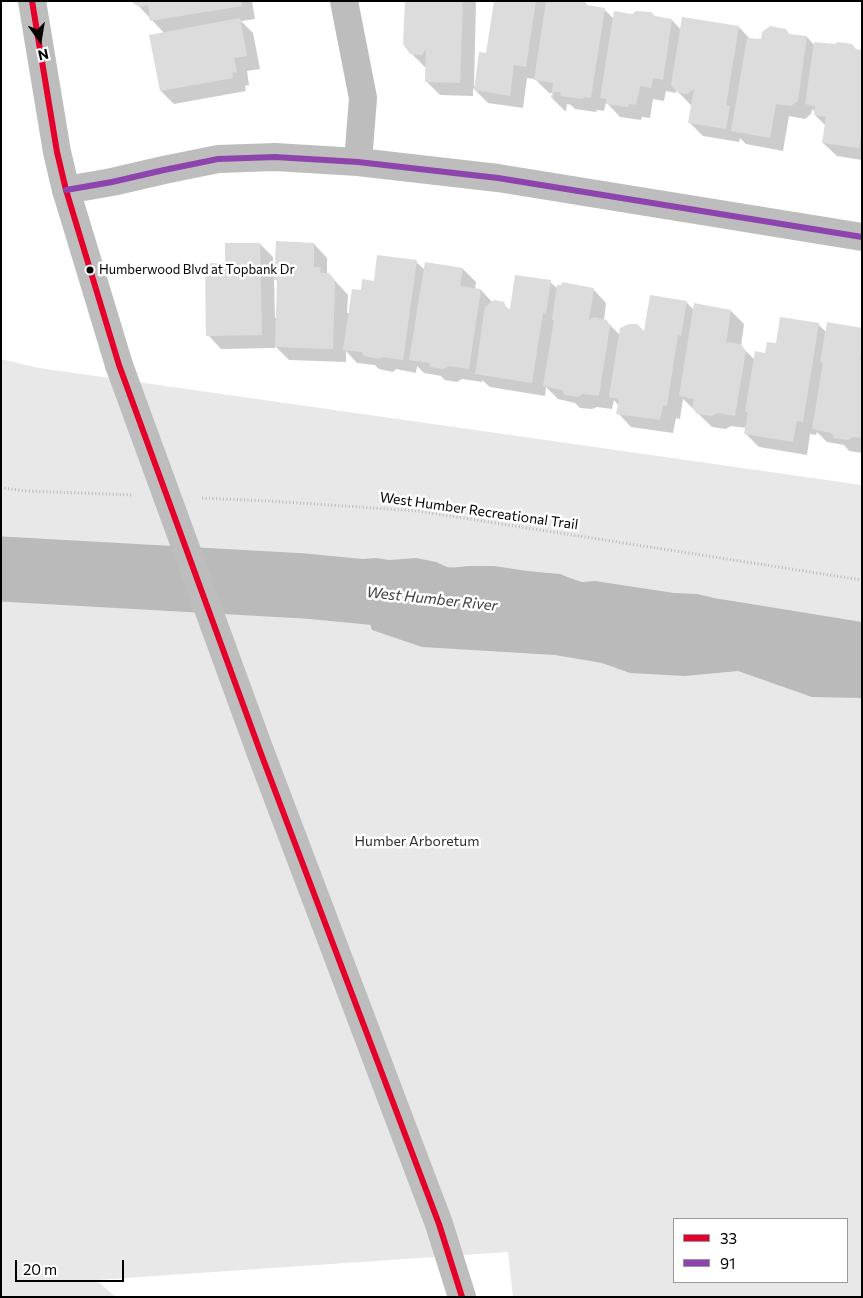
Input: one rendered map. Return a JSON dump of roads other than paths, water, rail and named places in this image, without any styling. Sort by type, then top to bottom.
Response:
[{"type":"street","points":[[32,1],[57,152],[66,190],[119,365],[260,751],[436,1214],[462,1297]]},
{"type":"street","points":[[344,1],[364,98],[358,162]]},
{"type":"street","points":[[66,190],[218,159],[275,157],[358,162],[498,178],[862,237]]},
{"type":"water","points":[[416,558],[436,562],[449,568],[494,566],[560,574],[582,582],[595,581],[674,593],[697,594],[862,622],[862,698],[812,697],[738,671],[685,676],[630,673],[602,663],[555,655],[422,647],[372,630],[351,564],[363,559],[390,560]]},
{"type":"waterway","name":"West Humber River","points":[[1,569],[305,586],[450,600]]},
{"type":"place","name":"Humberwood Blvd at Topbank Dr","points":[[90,270]]},
{"type":"park label","name":"Humber Arboretum","points":[[417,841]]}]
